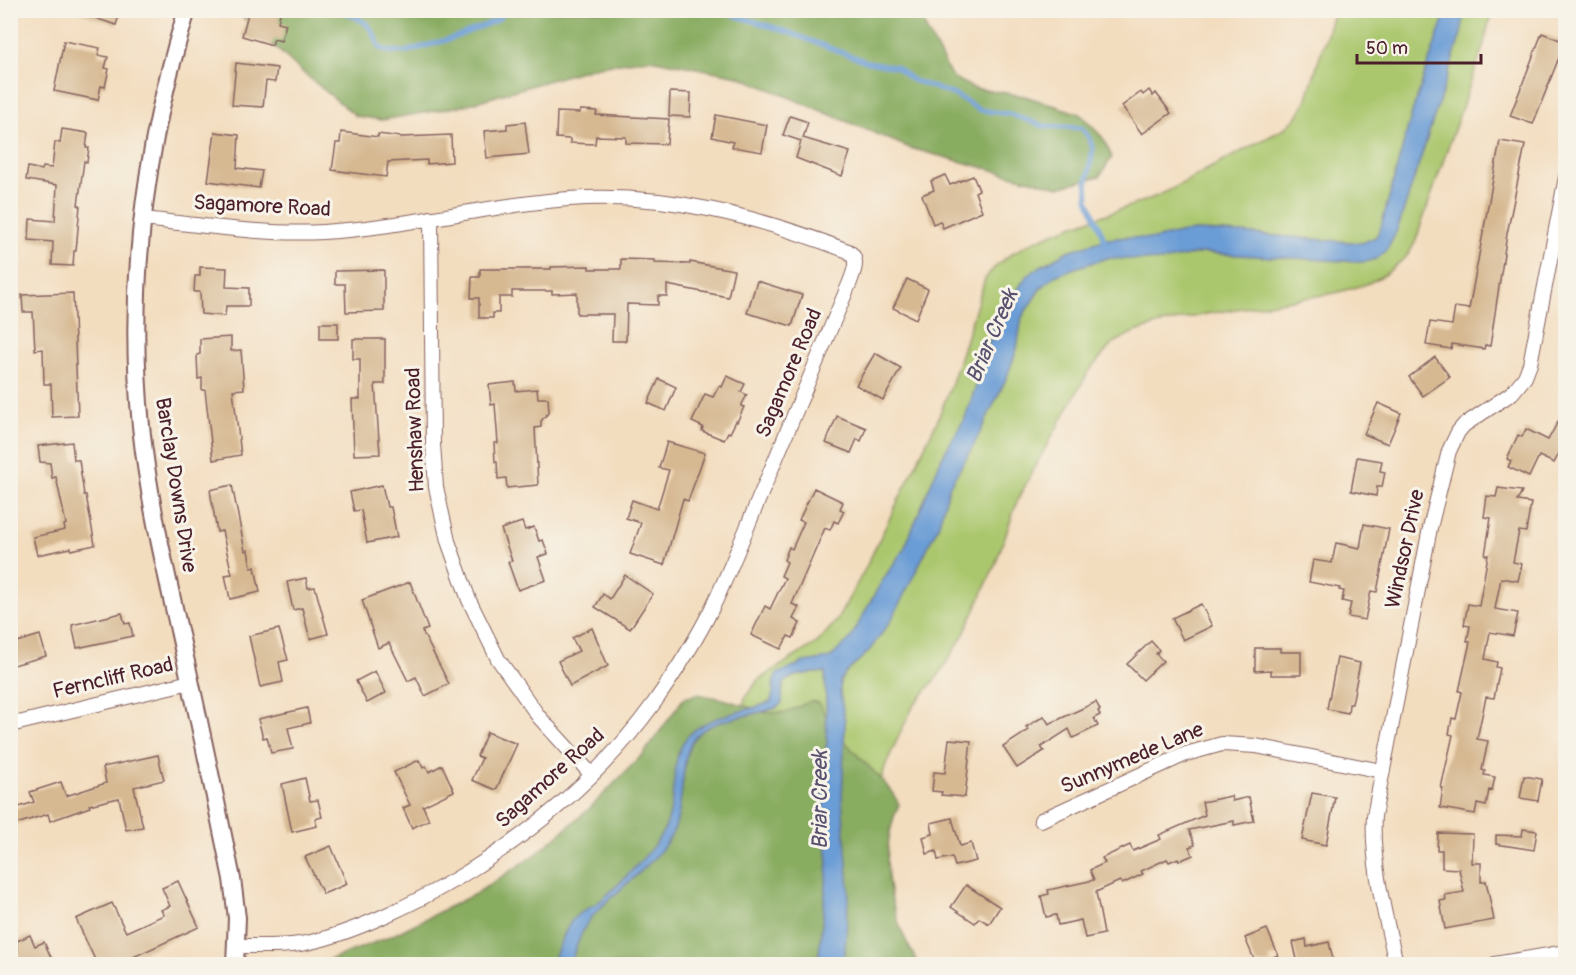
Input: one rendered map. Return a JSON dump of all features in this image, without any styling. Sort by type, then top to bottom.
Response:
[{"type":"street","name":"Barclay Downs Drive","points":[[187,10],[162,100],[149,170],[142,219],[136,297],[136,357],[141,426],[151,501],[232,879],[237,918],[235,964]]},
{"type":"street","name":"Windsor Drive","points":[[1396,964],[1374,844],[1376,803],[1430,528],[1449,451],[1458,432],[1464,425],[1506,398],[1518,386],[1527,370],[1566,177]]},
{"type":"street","name":"Sagamore Road","points":[[142,219],[258,231],[315,232],[353,229],[564,200],[648,201],[702,208],[761,220],[848,251],[855,261],[855,269],[846,291],[711,611],[654,703],[613,752],[554,809],[516,840],[469,871],[420,898],[315,941],[287,945],[237,946]]},
{"type":"street","name":"Henshaw Road","points":[[431,218],[433,444],[436,487],[448,541],[465,591],[498,660],[539,717],[591,774]]},
{"type":"street","name":"Ferncliff Road","points":[[10,725],[190,682]]},
{"type":"street","name":"Sunnymede Lane","points":[[1041,820],[1186,754],[1222,744],[1256,746],[1382,771]]},
{"type":"street","points":[[1495,964],[1566,952]]},
{"type":"green space","points":[[236,11],[924,11],[925,27],[952,77],[973,88],[1025,96],[1080,114],[1103,138],[1112,157],[1100,176],[1059,187],[910,148],[738,76],[650,59],[598,66],[462,106],[382,120],[356,116],[301,71]]},
{"type":"green space","points":[[1334,11],[1492,11],[1483,47],[1415,243],[1406,257],[1384,275],[1367,284],[1335,293],[1206,314],[1157,325],[1132,333],[1112,344],[1089,371],[1034,468],[1017,502],[995,565],[964,634],[938,676],[914,705],[886,764],[872,809],[717,964],[736,725],[746,696],[758,680],[818,642],[837,620],[864,571],[937,421],[953,380],[985,279],[999,263],[1040,238],[1159,195],[1284,129],[1296,118],[1306,101]]},
{"type":"green space","points":[[697,694],[723,699],[768,713],[787,712],[811,701],[819,703],[840,736],[882,780],[899,804],[888,844],[889,886],[900,926],[919,964],[319,964],[391,936],[477,893],[535,855],[590,808],[645,752],[684,698]]},
{"type":"water","name":"Briar Creek","points":[[1446,11],[1465,11],[1461,34],[1399,225],[1386,251],[1376,259],[1361,262],[1203,253],[1162,261],[1107,258],[1055,276],[1040,289],[1022,317],[1017,349],[1007,377],[973,447],[950,485],[938,527],[892,619],[869,651],[840,681],[845,721],[842,800],[849,889],[844,964],[818,964],[828,863],[821,777],[827,742],[825,672],[797,676],[787,680],[783,688],[782,703],[776,708],[733,718],[711,726],[695,737],[690,745],[684,768],[677,820],[667,842],[647,866],[590,919],[569,964],[553,964],[573,919],[600,901],[617,886],[659,839],[671,806],[678,754],[690,734],[698,727],[718,718],[770,702],[777,674],[804,662],[830,658],[850,639],[882,581],[904,549],[942,457],[965,418],[997,314],[1026,277],[1068,251],[1107,239],[1127,237],[1154,239],[1198,231],[1362,243],[1376,237],[1381,227],[1412,112]]},
{"type":"building","points":[[80,10],[121,10],[116,25],[80,13]]},
{"type":"building","points":[[249,10],[281,10],[278,22],[286,24],[281,41],[274,39],[272,45],[242,36]]},
{"type":"building","points":[[1542,33],[1565,42],[1533,124],[1510,116]]},
{"type":"building","points":[[64,41],[100,48],[98,55],[108,57],[105,68],[109,69],[105,87],[101,86],[98,100],[54,91]]},
{"type":"building","points":[[236,63],[277,68],[275,82],[266,81],[263,107],[232,105]]},
{"type":"building","points":[[1149,90],[1153,96],[1156,93],[1171,113],[1142,134],[1122,106],[1141,92],[1143,95]]},
{"type":"building","points":[[670,92],[691,93],[690,117],[669,116]]},
{"type":"building","points":[[580,110],[597,111],[596,115],[669,119],[667,144],[626,143],[626,137],[596,136],[595,144],[570,143],[570,139],[556,138],[557,112],[580,113]]},
{"type":"building","points":[[716,115],[767,125],[762,152],[732,147],[733,142],[712,137]]},
{"type":"building","points":[[790,116],[808,122],[803,138],[850,152],[842,176],[796,158],[801,141],[783,135]]},
{"type":"building","points":[[525,122],[529,154],[487,158],[484,131],[507,129],[507,124]]},
{"type":"building","points":[[62,129],[88,133],[86,148],[89,148],[87,162],[84,161],[78,205],[80,205],[73,266],[52,265],[53,242],[29,240],[30,219],[55,221],[57,185],[26,180],[28,167],[42,170],[43,167],[52,168],[55,142],[60,143]]},
{"type":"building","points":[[215,132],[239,135],[237,168],[262,171],[259,188],[208,181]]},
{"type":"building","points":[[341,132],[378,137],[378,134],[402,137],[451,135],[452,162],[427,164],[427,160],[388,162],[386,177],[332,170],[336,143],[340,143]]},
{"type":"building","points":[[1500,141],[1525,145],[1507,234],[1490,346],[1485,345],[1484,349],[1452,344],[1451,349],[1426,345],[1430,322],[1452,325],[1455,307],[1469,309]]},
{"type":"building","points":[[945,175],[950,185],[973,176],[979,190],[975,192],[982,211],[943,228],[940,221],[933,224],[922,195],[934,190],[931,181]]},
{"type":"building","points":[[621,259],[655,260],[655,263],[690,264],[690,262],[734,270],[728,297],[667,285],[667,296],[658,296],[658,305],[627,304],[626,341],[612,341],[613,314],[577,314],[577,293],[512,291],[512,297],[499,297],[499,313],[493,313],[493,318],[479,318],[479,298],[471,298],[472,277],[480,277],[480,269],[551,269],[551,267],[589,266],[589,269],[621,269]]},
{"type":"building","points":[[200,267],[227,268],[226,287],[249,288],[249,306],[226,306],[225,316],[201,314],[200,292],[194,292],[195,276],[200,276]]},
{"type":"building","points":[[384,270],[384,311],[346,312],[345,284],[335,284],[335,271]]},
{"type":"building","points":[[907,279],[928,289],[916,319],[893,308]]},
{"type":"building","points":[[757,281],[802,295],[792,326],[747,313]]},
{"type":"building","points":[[73,293],[78,416],[52,417],[51,384],[44,384],[43,349],[35,350],[33,312],[23,312],[22,295]]},
{"type":"building","points":[[320,323],[338,323],[338,339],[320,339]]},
{"type":"building","points":[[231,337],[231,351],[241,350],[244,389],[233,390],[241,455],[213,460],[205,390],[202,390],[202,378],[198,379],[197,355],[200,354],[200,339]]},
{"type":"building","points":[[353,339],[385,339],[385,384],[375,384],[380,454],[354,455],[352,399],[360,399],[360,359],[353,359]]},
{"type":"building","points":[[875,353],[901,368],[883,400],[856,385]]},
{"type":"building","points":[[1435,357],[1450,377],[1423,396],[1409,377]]},
{"type":"building","points":[[727,376],[745,384],[741,392],[747,395],[741,406],[744,407],[737,422],[724,440],[702,431],[703,427],[692,422],[705,394],[713,397],[719,386],[722,387]]},
{"type":"building","points":[[659,379],[676,387],[666,411],[648,403]]},
{"type":"building","points":[[515,382],[516,391],[537,389],[538,398],[548,398],[549,412],[541,421],[541,427],[535,428],[538,485],[507,488],[506,478],[498,479],[497,462],[495,462],[494,443],[498,443],[495,404],[491,405],[489,385]]},
{"type":"building","points":[[1378,403],[1401,413],[1388,444],[1364,434]]},
{"type":"building","points":[[1566,407],[1566,439],[1554,463],[1539,456],[1529,477],[1508,467],[1511,461],[1507,459],[1518,435],[1522,437],[1526,429],[1548,440]]},
{"type":"building","points":[[837,416],[866,428],[861,441],[857,439],[851,453],[826,443]]},
{"type":"building","points":[[72,442],[74,460],[79,460],[95,545],[37,555],[33,537],[65,530],[64,525],[66,524],[56,477],[52,478],[50,463],[40,462],[38,446]]},
{"type":"building","points":[[667,442],[705,453],[688,501],[683,499],[664,565],[630,554],[641,523],[626,518],[632,500],[657,509],[669,470],[659,468]]},
{"type":"building","points":[[1357,457],[1382,461],[1380,471],[1385,472],[1382,487],[1377,487],[1376,496],[1351,491]]},
{"type":"building","points":[[232,485],[245,551],[248,550],[251,568],[255,567],[260,592],[230,599],[225,575],[232,574],[222,531],[217,532],[210,490]]},
{"type":"building","points":[[382,485],[387,507],[391,507],[397,537],[367,543],[361,510],[354,511],[350,492]]},
{"type":"building","points":[[814,488],[843,502],[840,509],[844,511],[838,523],[834,521],[830,530],[825,528],[792,604],[799,607],[793,619],[800,623],[793,638],[788,636],[781,649],[751,635],[765,606],[770,609],[785,578],[781,576],[787,562],[784,560],[789,547],[792,549],[804,522],[799,520]]},
{"type":"building","points":[[1498,488],[1522,491],[1517,501],[1531,503],[1526,532],[1519,531],[1513,562],[1522,564],[1518,581],[1501,578],[1495,609],[1518,613],[1513,636],[1490,632],[1485,659],[1497,662],[1496,667],[1500,668],[1494,698],[1486,697],[1477,739],[1488,741],[1482,770],[1485,771],[1484,775],[1495,777],[1492,791],[1489,790],[1486,806],[1477,804],[1475,814],[1440,808],[1443,788],[1441,788],[1453,735],[1449,734],[1452,718],[1456,719],[1462,692],[1459,691],[1470,642],[1467,641],[1470,626],[1464,625],[1468,604],[1479,606],[1488,555],[1485,555],[1491,518],[1484,517],[1487,496],[1496,497]]},
{"type":"building","points":[[522,522],[525,530],[534,527],[539,541],[543,540],[548,554],[538,557],[546,580],[518,590],[508,562],[512,561],[501,529]]},
{"type":"building","points":[[1364,524],[1389,529],[1377,592],[1371,591],[1365,620],[1348,617],[1351,603],[1342,601],[1344,591],[1339,590],[1340,588],[1309,582],[1313,560],[1332,563],[1336,543],[1360,548]]},
{"type":"building","points":[[625,575],[653,594],[630,629],[595,607],[603,594],[610,599]]},
{"type":"building","points":[[306,578],[308,588],[315,587],[328,634],[310,639],[302,608],[293,610],[287,582]]},
{"type":"building","points":[[410,582],[428,629],[422,631],[449,684],[425,696],[416,677],[408,681],[389,643],[378,648],[362,600]]},
{"type":"building","points":[[1201,604],[1212,626],[1183,640],[1172,618]]},
{"type":"building","points":[[122,613],[125,624],[130,623],[133,636],[77,648],[72,625]]},
{"type":"building","points":[[592,628],[608,666],[570,686],[558,661],[579,651],[572,638]]},
{"type":"building","points":[[279,629],[288,660],[279,662],[283,682],[260,687],[249,636]]},
{"type":"building","points":[[40,635],[46,656],[10,666],[10,644]]},
{"type":"building","points":[[1151,641],[1159,650],[1156,654],[1163,661],[1143,680],[1127,664]]},
{"type":"building","points":[[1255,648],[1280,648],[1280,652],[1301,652],[1301,675],[1271,675],[1271,670],[1255,671]]},
{"type":"building","points":[[1337,658],[1360,663],[1348,713],[1327,709]]},
{"type":"building","points":[[375,671],[386,693],[367,703],[356,681]]},
{"type":"building","points":[[1096,702],[1100,715],[1094,718],[1098,726],[1073,738],[1069,729],[1041,747],[1044,751],[1017,768],[1003,747],[1029,730],[1026,727],[1044,716],[1049,724]]},
{"type":"building","points":[[307,708],[310,723],[288,728],[293,749],[271,753],[267,737],[263,738],[258,719]]},
{"type":"building","points":[[487,732],[517,744],[496,790],[472,780],[482,758],[477,756]]},
{"type":"building","points":[[949,739],[971,741],[965,797],[941,795],[942,792],[932,791],[934,772],[945,773]]},
{"type":"building","points":[[158,755],[164,780],[134,787],[143,827],[126,830],[119,798],[89,805],[90,807],[50,821],[48,814],[10,826],[10,810],[34,802],[30,792],[61,782],[66,796],[106,783],[103,767]]},
{"type":"building","points":[[419,760],[423,768],[426,766],[429,772],[442,765],[454,791],[423,806],[429,820],[412,828],[403,808],[410,805],[394,772]]},
{"type":"building","points":[[1524,776],[1542,779],[1538,801],[1520,798]]},
{"type":"building","points":[[305,778],[310,801],[318,800],[322,817],[315,819],[317,826],[292,832],[282,784]]},
{"type":"building","points":[[1312,793],[1335,797],[1326,845],[1302,840]]},
{"type":"building","points":[[1231,796],[1232,801],[1249,797],[1254,821],[1234,825],[1234,821],[1189,830],[1195,845],[1189,847],[1193,855],[1179,861],[1178,858],[1169,862],[1167,859],[1141,871],[1143,874],[1122,884],[1120,881],[1096,892],[1104,934],[1085,938],[1081,920],[1058,925],[1056,915],[1046,917],[1041,896],[1049,894],[1048,890],[1094,880],[1090,870],[1105,863],[1102,858],[1130,845],[1133,851],[1161,839],[1159,835],[1205,815],[1202,802]]},
{"type":"building","points":[[952,818],[960,846],[971,843],[976,861],[955,866],[952,857],[938,860],[936,851],[927,854],[923,837],[933,834],[931,823]]},
{"type":"building","points":[[1523,829],[1537,831],[1534,850],[1496,844],[1496,835],[1522,836]]},
{"type":"building","points":[[1438,833],[1473,834],[1472,863],[1481,863],[1481,882],[1486,881],[1494,920],[1445,929],[1440,901],[1446,900],[1445,895],[1464,892],[1459,869],[1442,868],[1442,850],[1437,850]]},
{"type":"building","points":[[331,846],[347,884],[323,894],[305,857]]},
{"type":"building","points":[[178,881],[199,927],[118,964],[97,964],[76,919],[112,903],[126,932],[164,915],[161,910],[170,906],[162,888]]},
{"type":"building","points":[[966,885],[1000,907],[989,924],[979,918],[975,923],[951,907]]},
{"type":"building","points":[[1267,929],[1278,955],[1269,959],[1271,964],[1256,964],[1245,938]]},
{"type":"building","points":[[30,935],[35,946],[44,942],[54,964],[10,964],[10,954],[18,950],[15,942]]},
{"type":"building","points":[[1306,939],[1307,947],[1329,942],[1334,964],[1298,964],[1293,942]]},
{"type":"waterway","points":[[341,10],[366,24],[380,48],[387,51],[405,52],[453,38],[497,20],[507,10]]},
{"type":"waterway","points":[[717,10],[782,30],[868,62],[896,67],[912,80],[955,95],[980,110],[1010,114],[1044,126],[1082,128],[1093,149],[1087,182],[1088,199],[1106,244]]}]
